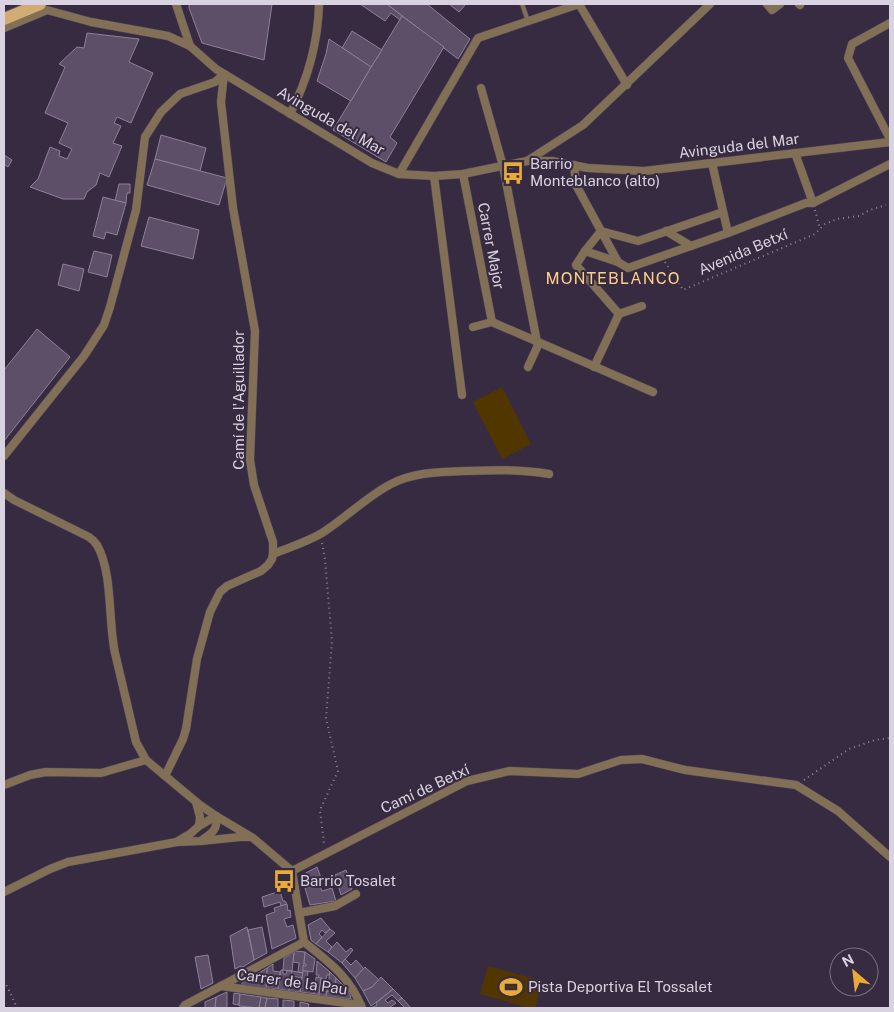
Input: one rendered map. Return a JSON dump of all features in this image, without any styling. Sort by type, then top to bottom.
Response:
[{"type":"main road","points":[[4,19],[40,4]]},
{"type":"street","points":[[176,4],[190,46]]},
{"type":"street","points":[[290,114],[299,97],[312,61],[319,23],[319,4]]},
{"type":"street","points":[[399,174],[478,38],[579,4],[627,84]]},
{"type":"street","points":[[527,161],[583,124],[710,4]]},
{"type":"street","points":[[767,4],[772,10],[780,4]]},
{"type":"street","name":"Avinguda del Mar","points":[[4,28],[47,10],[91,22],[168,36],[190,46],[216,69],[372,163],[399,174],[434,176],[463,174],[527,161],[552,161],[588,168],[644,171],[890,140]]},
{"type":"street","points":[[890,23],[852,44],[848,58],[890,140]]},
{"type":"street","points":[[4,456],[84,356],[104,325],[136,210],[146,138],[161,112],[180,94],[215,82],[224,74]]},
{"type":"street","name":"Camí de l'Aguillador","points":[[224,74],[221,102],[233,208],[255,331],[250,460],[254,485],[273,542],[273,554]]},
{"type":"street","points":[[481,88],[503,166],[538,342],[528,367]]},
{"type":"street","points":[[795,153],[813,203]]},
{"type":"street","points":[[712,163],[728,233]]},
{"type":"street","points":[[585,251],[618,262],[628,268],[806,203],[813,203],[890,164]]},
{"type":"street","points":[[574,165],[576,185],[618,262]]},
{"type":"street","name":"Carrer Major","points":[[463,174],[492,322]]},
{"type":"street","points":[[434,176],[462,395]]},
{"type":"street","points":[[601,230],[638,241],[723,212]]},
{"type":"street","points":[[601,230],[576,265],[619,314]]},
{"type":"street","points":[[666,231],[691,246]]},
{"type":"street","points":[[594,367],[619,314],[642,306]]},
{"type":"street","points":[[473,327],[492,322],[653,392]]},
{"type":"street","points":[[165,776],[186,729],[197,659],[210,612],[220,592],[227,586],[260,571],[268,565],[273,554],[321,534],[380,491],[392,483],[405,478],[429,472],[506,469],[549,474]]},
{"type":"street","points":[[4,493],[14,500],[89,537],[96,544],[106,572],[115,653],[136,742],[146,760],[196,802],[253,838],[292,871],[304,942],[341,973],[354,990],[361,1007]]},
{"type":"street","name":"Camí de Betxí","points":[[292,871],[467,781],[510,771],[578,774],[621,760],[642,759],[685,770],[796,785],[838,811],[890,857]]},
{"type":"street","points":[[4,785],[30,775],[46,772],[94,774],[146,760]]},
{"type":"street","points":[[196,802],[200,817],[199,826]]},
{"type":"street","points":[[177,842],[216,816]]},
{"type":"street","points":[[201,841],[214,830],[217,824],[216,816]]},
{"type":"street","points":[[4,892],[60,865],[177,842],[240,837],[253,838]]},
{"type":"street","points":[[299,914],[335,906],[356,894]]},
{"type":"street","points":[[183,1008],[185,1005],[304,942]]},
{"type":"street","name":"Carrer de la Pau","points":[[221,986],[361,1007]]},
{"type":"lane","points":[[522,4],[528,21]]},
{"type":"path","points":[[813,203],[820,229]]},
{"type":"path","name":"Avenida Betxí","points":[[662,256],[683,290],[815,234],[825,224],[837,219],[859,216],[886,205]]},
{"type":"path","points":[[321,534],[332,641],[326,718],[338,771],[320,810],[326,854]]},
{"type":"path","points":[[796,785],[849,749],[875,740],[890,738]]},
{"type":"path","points":[[4,981],[17,1008]]},
{"type":"shaded area","points":[[502,387],[531,444],[502,459],[473,402]]},
{"type":"shaded area","name":"Pista Deportiva El Tossalet","points":[[488,966],[543,981],[535,1008],[480,994]]},
{"type":"building","points":[[189,4],[272,4],[264,60],[202,43]]},
{"type":"building","points":[[360,4],[387,4],[402,16],[400,20],[391,13],[385,21]]},
{"type":"building","points":[[387,4],[427,4],[470,39],[458,59]]},
{"type":"building","points":[[449,4],[466,4],[459,12]]},
{"type":"building","points":[[402,16],[444,47],[390,137],[397,143],[386,162],[333,130]]},
{"type":"building","points":[[352,31],[382,50],[371,67],[342,48]]},
{"type":"building","points":[[87,33],[139,39],[129,62],[153,73],[131,123],[117,117],[114,123],[121,126],[113,143],[122,146],[109,177],[100,173],[96,185],[87,192],[84,199],[63,199],[30,187],[38,179],[50,147],[60,151],[59,156],[67,159],[72,149],[59,143],[68,123],[45,113],[65,67],[59,64],[77,47],[84,48]]},
{"type":"building","points":[[329,39],[371,67],[351,101],[317,81]]},
{"type":"building","points":[[161,135],[206,148],[200,171],[155,159]]},
{"type":"building","points":[[4,155],[12,160],[8,167],[4,164]]},
{"type":"building","points":[[155,159],[227,178],[219,205],[147,185]]},
{"type":"building","points":[[119,184],[130,184],[130,193],[127,193],[126,203],[115,201]]},
{"type":"building","points":[[103,197],[126,203],[117,235],[106,232],[104,239],[93,236]]},
{"type":"building","points":[[149,217],[199,230],[193,259],[141,246]]},
{"type":"building","points":[[94,251],[112,255],[107,277],[88,272]]},
{"type":"building","points":[[63,264],[84,269],[79,291],[58,285]]},
{"type":"building","points":[[37,329],[70,357],[4,441],[4,370]]},
{"type":"building","points":[[317,867],[321,878],[314,880],[315,885],[305,888],[302,878],[304,874]]},
{"type":"building","points":[[346,870],[352,889],[341,895],[335,875]]},
{"type":"building","points":[[319,884],[322,891],[332,888],[336,901],[310,905],[305,888]]},
{"type":"building","points":[[280,891],[283,901],[287,904],[281,906],[280,902],[264,907],[262,897]]},
{"type":"building","points":[[287,904],[291,917],[284,919],[287,927],[293,925],[296,938],[272,949],[266,915],[275,912],[274,908]]},
{"type":"building","points":[[321,918],[330,929],[325,933],[322,930],[319,934],[322,937],[316,944],[311,940],[308,925]]},
{"type":"building","points":[[247,927],[254,960],[241,968],[241,966],[235,969],[230,936]]},
{"type":"building","points":[[262,927],[267,953],[254,960],[248,930]]},
{"type":"building","points":[[330,929],[335,933],[326,941],[332,947],[328,952],[316,944]]},
{"type":"building","points":[[337,942],[346,952],[351,948],[353,950],[342,963],[328,952]]},
{"type":"building","points":[[294,952],[305,952],[303,973],[298,972],[299,963],[293,962]]},
{"type":"building","points":[[294,952],[292,971],[283,970],[284,958]]},
{"type":"building","points":[[305,952],[315,959],[313,972],[303,971],[303,966],[306,966],[304,964]]},
{"type":"building","points":[[208,955],[213,983],[201,989],[195,957]]},
{"type":"building","points":[[345,959],[351,965],[356,960],[364,969],[355,978],[342,963]]},
{"type":"building","points":[[317,961],[330,972],[326,979],[318,978],[319,975],[316,975]]},
{"type":"building","points":[[273,964],[273,971],[280,972],[278,989],[266,988],[267,968]]},
{"type":"building","points":[[365,967],[379,980],[372,987],[363,991],[355,978]]},
{"type":"building","points":[[267,968],[266,988],[242,985],[242,983]]},
{"type":"building","points":[[281,970],[283,970],[283,974],[286,974],[287,971],[292,971],[289,991],[278,989]]},
{"type":"building","points":[[292,971],[303,973],[302,978],[291,976]]},
{"type":"building","points":[[303,971],[308,971],[307,982],[315,984],[314,994],[300,992]]},
{"type":"building","points":[[330,972],[336,978],[333,992],[327,991]]},
{"type":"building","points":[[316,977],[321,978],[319,995],[314,994]]},
{"type":"building","points":[[381,977],[393,989],[371,1006],[363,991],[372,987]]},
{"type":"building","points":[[321,978],[326,979],[326,984],[328,985],[326,996],[319,995]]},
{"type":"building","points":[[336,978],[346,988],[351,999],[326,996],[327,991],[335,992]]},
{"type":"building","points":[[291,979],[301,983],[300,992],[289,991]]},
{"type":"building","points":[[393,989],[402,998],[398,1001],[392,995],[385,1000],[388,1003],[392,1000],[396,1003],[389,1008],[371,1008],[377,1005],[376,1003]]},
{"type":"building","points":[[227,992],[227,1008],[215,1008],[216,997]]},
{"type":"building","points":[[234,993],[240,994],[239,1005],[233,1004]]},
{"type":"building","points":[[240,994],[261,997],[259,1008],[239,1006]]},
{"type":"building","points":[[216,997],[215,1008],[205,1008],[205,1002]]},
{"type":"building","points":[[261,997],[267,998],[265,1008],[259,1008]]},
{"type":"building","points":[[267,998],[278,999],[278,1008],[265,1008]]},
{"type":"building","points":[[402,998],[411,1008],[402,1008],[404,1007],[398,1001]]},
{"type":"building","points":[[283,1000],[294,1001],[294,1008],[283,1008]]},
{"type":"building","points":[[300,1002],[309,1004],[308,1008],[300,1008]]},
{"type":"place","name":"Barrio Monteblanco (alto)","points":[[513,173]]},
{"type":"place","name":"Barrio Tosalet","points":[[284,881]]},
{"type":"place","name":"Pista Deportiva El Tossalet","points":[[511,987]]},
{"type":"district","name":"MONTEBLANCO","points":[[613,278]]}]
